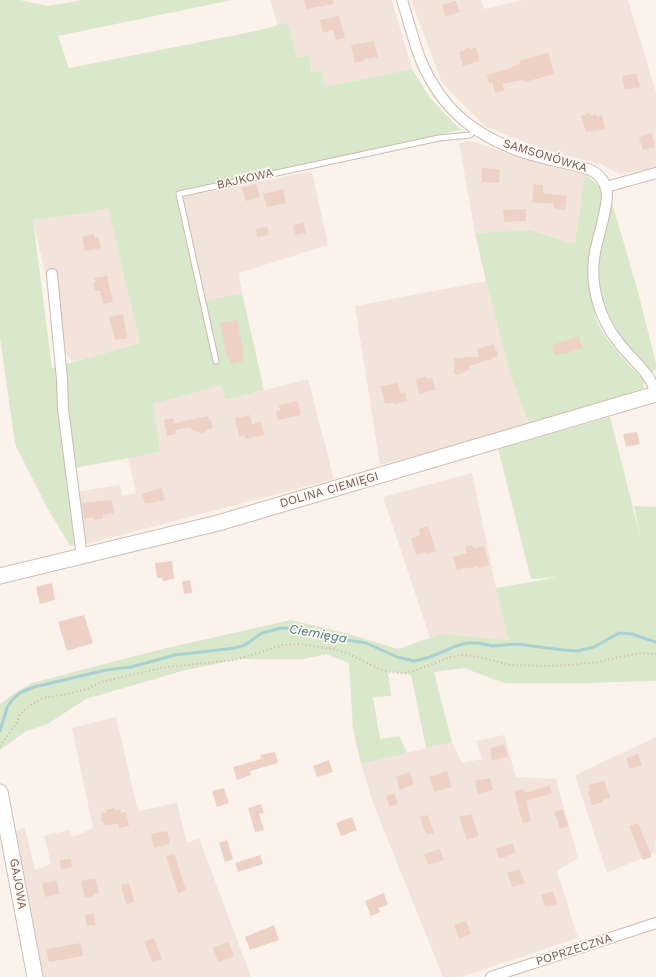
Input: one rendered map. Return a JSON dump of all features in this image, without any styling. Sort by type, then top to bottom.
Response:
[{"type":"street","name":"SAMSONÓWKA","points":[[402,0],[420,57],[432,83],[443,100],[455,113],[475,128],[498,142],[526,153],[592,171],[601,178],[606,188]]},
{"type":"street","points":[[656,173],[606,188],[608,195],[607,203],[594,260],[593,277],[594,287],[603,316],[609,328],[622,348],[650,379],[656,394]]},
{"type":"street","points":[[52,274],[62,379],[63,409],[82,557]]},
{"type":"street","name":"DOLINA CIEMIĘGI","points":[[0,576],[218,523],[656,394]]},
{"type":"street","name":"GAJOWA","points":[[0,792],[35,977]]},
{"type":"street","name":"POPRZECZNA","points":[[491,977],[656,923]]},
{"type":"lane","name":"BAJKOWA","points":[[216,361],[179,194],[439,138],[470,135],[475,128]]},
{"type":"path","points":[[0,746],[16,724],[20,714],[29,706],[43,698],[67,694],[101,682],[166,667],[236,660],[283,645],[299,644],[328,648],[350,654],[380,669],[402,673],[414,671],[450,657],[463,655],[479,657],[510,665],[547,666],[599,662],[642,653],[656,654]]},
{"type":"shaded area","points":[[270,0],[392,0],[412,69],[325,87],[297,59],[288,23],[278,26]]},
{"type":"shaded area","points":[[411,0],[481,0],[484,9],[523,0],[628,0],[656,92],[656,168],[620,174],[600,164],[545,150],[486,127],[442,83]]},
{"type":"shaded area","points":[[471,141],[524,159],[585,174],[575,244],[530,230],[475,233],[459,143]]},
{"type":"shaded area","points":[[312,171],[328,245],[239,273],[242,293],[200,303],[177,198]]},
{"type":"shaded area","points":[[108,207],[140,343],[72,362],[62,347],[33,220],[80,214]]},
{"type":"shaded area","points":[[486,281],[510,374],[530,426],[380,465],[355,306]]},
{"type":"shaded area","points":[[308,379],[334,479],[87,544],[75,492],[120,485],[122,496],[136,493],[128,458],[160,452],[152,404],[221,385],[226,400]]},
{"type":"shaded area","points":[[472,473],[496,588],[510,640],[442,634],[430,638],[383,497]]},
{"type":"shaded area","points":[[116,717],[138,811],[177,803],[187,843],[199,838],[251,977],[42,977],[15,831],[25,828],[35,870],[51,864],[44,836],[69,830],[73,837],[93,828],[72,728]]},
{"type":"shaded area","points":[[504,735],[516,777],[556,779],[578,858],[557,871],[578,938],[461,977],[443,977],[373,803],[361,764],[452,742],[462,763],[482,759],[476,741]]},
{"type":"shaded area","points":[[656,737],[656,852],[607,873],[575,775]]},
{"type":"green space","points":[[0,0],[20,0],[47,6],[83,0],[232,0],[58,36],[69,68],[251,32],[288,23],[297,58],[308,56],[311,72],[322,71],[325,87],[412,69],[430,98],[461,130],[175,192],[200,302],[242,293],[264,390],[226,400],[221,385],[153,404],[160,452],[70,469],[87,544],[70,546],[48,509],[15,444],[0,337]],"holes":[[[108,208],[140,343],[52,368],[33,220],[80,214]]]},
{"type":"green space","points":[[585,174],[595,182],[612,203],[637,288],[656,363],[656,369],[652,372],[625,344],[613,328],[605,310],[595,313],[597,322],[608,340],[644,381],[643,388],[530,426],[510,374],[475,233],[530,230],[575,244]]},
{"type":"green space","points":[[610,417],[641,540],[634,506],[656,507],[656,681],[504,683],[464,668],[434,672],[452,742],[426,748],[411,675],[388,671],[391,696],[373,697],[380,739],[399,736],[407,753],[361,764],[353,729],[349,663],[326,654],[304,659],[239,659],[182,671],[86,699],[46,725],[26,731],[0,750],[0,704],[32,683],[158,650],[291,620],[349,634],[398,649],[442,634],[509,640],[496,588],[559,577],[531,579],[498,449]]},
{"type":"building","points":[[304,0],[333,0],[333,4],[306,9]]},
{"type":"building","points":[[456,1],[460,12],[445,16],[442,5]]},
{"type":"building","points":[[339,16],[345,38],[336,40],[333,30],[323,33],[320,20]]},
{"type":"building","points":[[374,41],[378,57],[364,59],[364,61],[355,63],[351,45]]},
{"type":"building","points":[[469,47],[471,49],[476,47],[480,61],[463,66],[459,52],[464,51],[464,49]]},
{"type":"building","points":[[548,53],[554,74],[525,82],[524,80],[502,84],[505,90],[495,93],[492,82],[489,83],[487,75],[511,68],[520,64],[519,61]]},
{"type":"building","points":[[636,73],[640,87],[625,90],[622,76]]},
{"type":"building","points":[[590,113],[591,116],[596,114],[597,117],[602,115],[605,129],[586,132],[581,116]]},
{"type":"building","points":[[652,133],[655,147],[643,150],[639,137]]},
{"type":"building","points":[[482,168],[500,169],[499,183],[482,182]]},
{"type":"building","points":[[256,184],[260,197],[246,201],[242,188]]},
{"type":"building","points":[[534,184],[543,185],[543,193],[567,196],[565,210],[553,208],[554,204],[532,202]]},
{"type":"building","points":[[283,189],[286,203],[267,207],[263,194]]},
{"type":"building","points":[[526,209],[526,221],[504,222],[503,210]]},
{"type":"building","points":[[304,223],[306,233],[295,235],[293,225]]},
{"type":"building","points":[[267,227],[269,235],[257,237],[256,229]]},
{"type":"building","points":[[94,234],[95,238],[98,237],[101,248],[85,251],[82,237]]},
{"type":"building","points":[[107,276],[113,302],[103,304],[100,291],[95,291],[93,283],[96,283],[94,278]]},
{"type":"building","points":[[123,314],[127,338],[115,340],[109,317]]},
{"type":"building","points":[[237,320],[244,355],[242,356],[243,361],[231,364],[230,359],[227,359],[220,323]]},
{"type":"building","points":[[579,336],[582,348],[565,354],[555,355],[552,345]]},
{"type":"building","points":[[494,344],[498,356],[469,366],[470,369],[465,371],[466,372],[456,375],[454,373],[454,358],[479,357],[477,349]]},
{"type":"building","points":[[426,377],[426,379],[433,378],[435,390],[419,394],[416,379]]},
{"type":"building","points":[[398,383],[400,393],[405,392],[407,401],[395,404],[394,402],[385,404],[381,386]]},
{"type":"building","points":[[298,401],[301,415],[278,420],[276,411],[280,410],[279,405]]},
{"type":"building","points":[[250,415],[252,424],[261,422],[264,435],[245,439],[245,435],[239,437],[235,418]]},
{"type":"building","points":[[208,416],[209,420],[211,420],[213,428],[203,433],[192,431],[191,427],[175,430],[176,434],[167,436],[164,420],[173,418],[174,423]]},
{"type":"building","points":[[637,432],[640,444],[626,447],[623,434]]},
{"type":"building","points":[[162,488],[165,500],[145,504],[142,494]]},
{"type":"building","points":[[112,500],[114,513],[103,515],[103,519],[84,519],[82,503]]},
{"type":"building","points":[[428,526],[436,551],[426,555],[425,552],[416,555],[411,539],[420,535],[419,529]]},
{"type":"building","points":[[471,545],[475,548],[484,546],[489,565],[478,568],[477,566],[468,569],[468,567],[457,570],[453,557],[467,553],[465,547]]},
{"type":"building","points":[[172,561],[174,579],[163,581],[162,578],[157,578],[155,563]]},
{"type":"building","points":[[190,580],[192,593],[184,594],[182,581]]},
{"type":"building","points":[[52,583],[55,600],[40,604],[36,587]]},
{"type":"building","points":[[84,615],[93,643],[67,651],[58,622]]},
{"type":"building","points":[[505,745],[508,757],[492,760],[490,748]]},
{"type":"building","points":[[275,752],[278,763],[250,771],[251,775],[237,780],[233,767],[261,759],[260,755]]},
{"type":"building","points":[[638,754],[642,765],[630,769],[626,758]]},
{"type":"building","points":[[329,760],[333,772],[317,777],[313,766]]},
{"type":"building","points":[[447,771],[452,787],[434,792],[429,777]]},
{"type":"building","points":[[409,772],[414,784],[400,790],[396,777]]},
{"type":"building","points":[[490,778],[493,790],[478,794],[475,781]]},
{"type":"building","points":[[604,781],[610,798],[592,805],[588,792],[590,791],[588,785]]},
{"type":"building","points":[[549,786],[552,793],[526,801],[531,821],[523,824],[514,791],[523,789],[524,793]]},
{"type":"building","points":[[224,788],[229,803],[217,807],[212,791]]},
{"type":"building","points":[[394,793],[398,804],[390,807],[386,796]]},
{"type":"building","points":[[261,804],[264,813],[259,814],[264,830],[255,832],[248,808]]},
{"type":"building","points":[[115,808],[115,810],[121,809],[121,813],[126,812],[129,826],[119,828],[118,824],[104,825],[100,820],[102,816],[101,813]]},
{"type":"building","points":[[562,809],[568,826],[560,829],[554,812]]},
{"type":"building","points":[[471,814],[479,836],[467,840],[459,817]]},
{"type":"building","points":[[428,815],[434,833],[426,835],[420,817]]},
{"type":"building","points":[[352,817],[357,830],[341,836],[336,823]]},
{"type":"building","points":[[638,823],[652,857],[643,860],[629,826]]},
{"type":"building","points":[[167,831],[170,844],[154,848],[151,834]]},
{"type":"building","points":[[227,840],[233,859],[225,862],[219,843]]},
{"type":"building","points":[[513,843],[516,853],[499,859],[496,849]]},
{"type":"building","points":[[440,849],[444,860],[428,865],[424,854]]},
{"type":"building","points":[[174,853],[186,890],[178,893],[166,856]]},
{"type":"building","points":[[260,855],[263,864],[238,872],[235,863]]},
{"type":"building","points":[[71,859],[72,867],[61,869],[60,860]]},
{"type":"building","points":[[519,869],[525,883],[512,887],[507,873]]},
{"type":"building","points":[[95,878],[99,893],[85,898],[81,881]]},
{"type":"building","points":[[57,881],[59,894],[45,897],[42,883]]},
{"type":"building","points":[[129,883],[134,902],[126,904],[121,885]]},
{"type":"building","points":[[553,891],[557,904],[545,907],[541,895]]},
{"type":"building","points":[[384,893],[388,905],[378,908],[380,912],[371,916],[365,901]]},
{"type":"building","points":[[93,913],[96,925],[87,926],[85,915]]},
{"type":"building","points":[[466,921],[471,934],[459,939],[454,925]]},
{"type":"building","points":[[274,925],[279,940],[250,950],[245,937]]},
{"type":"building","points":[[154,938],[162,959],[153,963],[144,942]]},
{"type":"building","points":[[228,942],[234,956],[218,962],[213,948]]},
{"type":"building","points":[[81,943],[83,956],[49,962],[46,949]]},
{"type":"waterway","name":"Ciemięga","points":[[0,731],[7,708],[12,700],[21,692],[34,687],[106,670],[131,667],[175,655],[235,648],[245,645],[262,633],[281,628],[301,629],[340,639],[366,643],[397,657],[414,661],[430,657],[467,643],[479,643],[492,646],[517,644],[578,651],[594,647],[619,633],[632,634],[656,642]]}]
